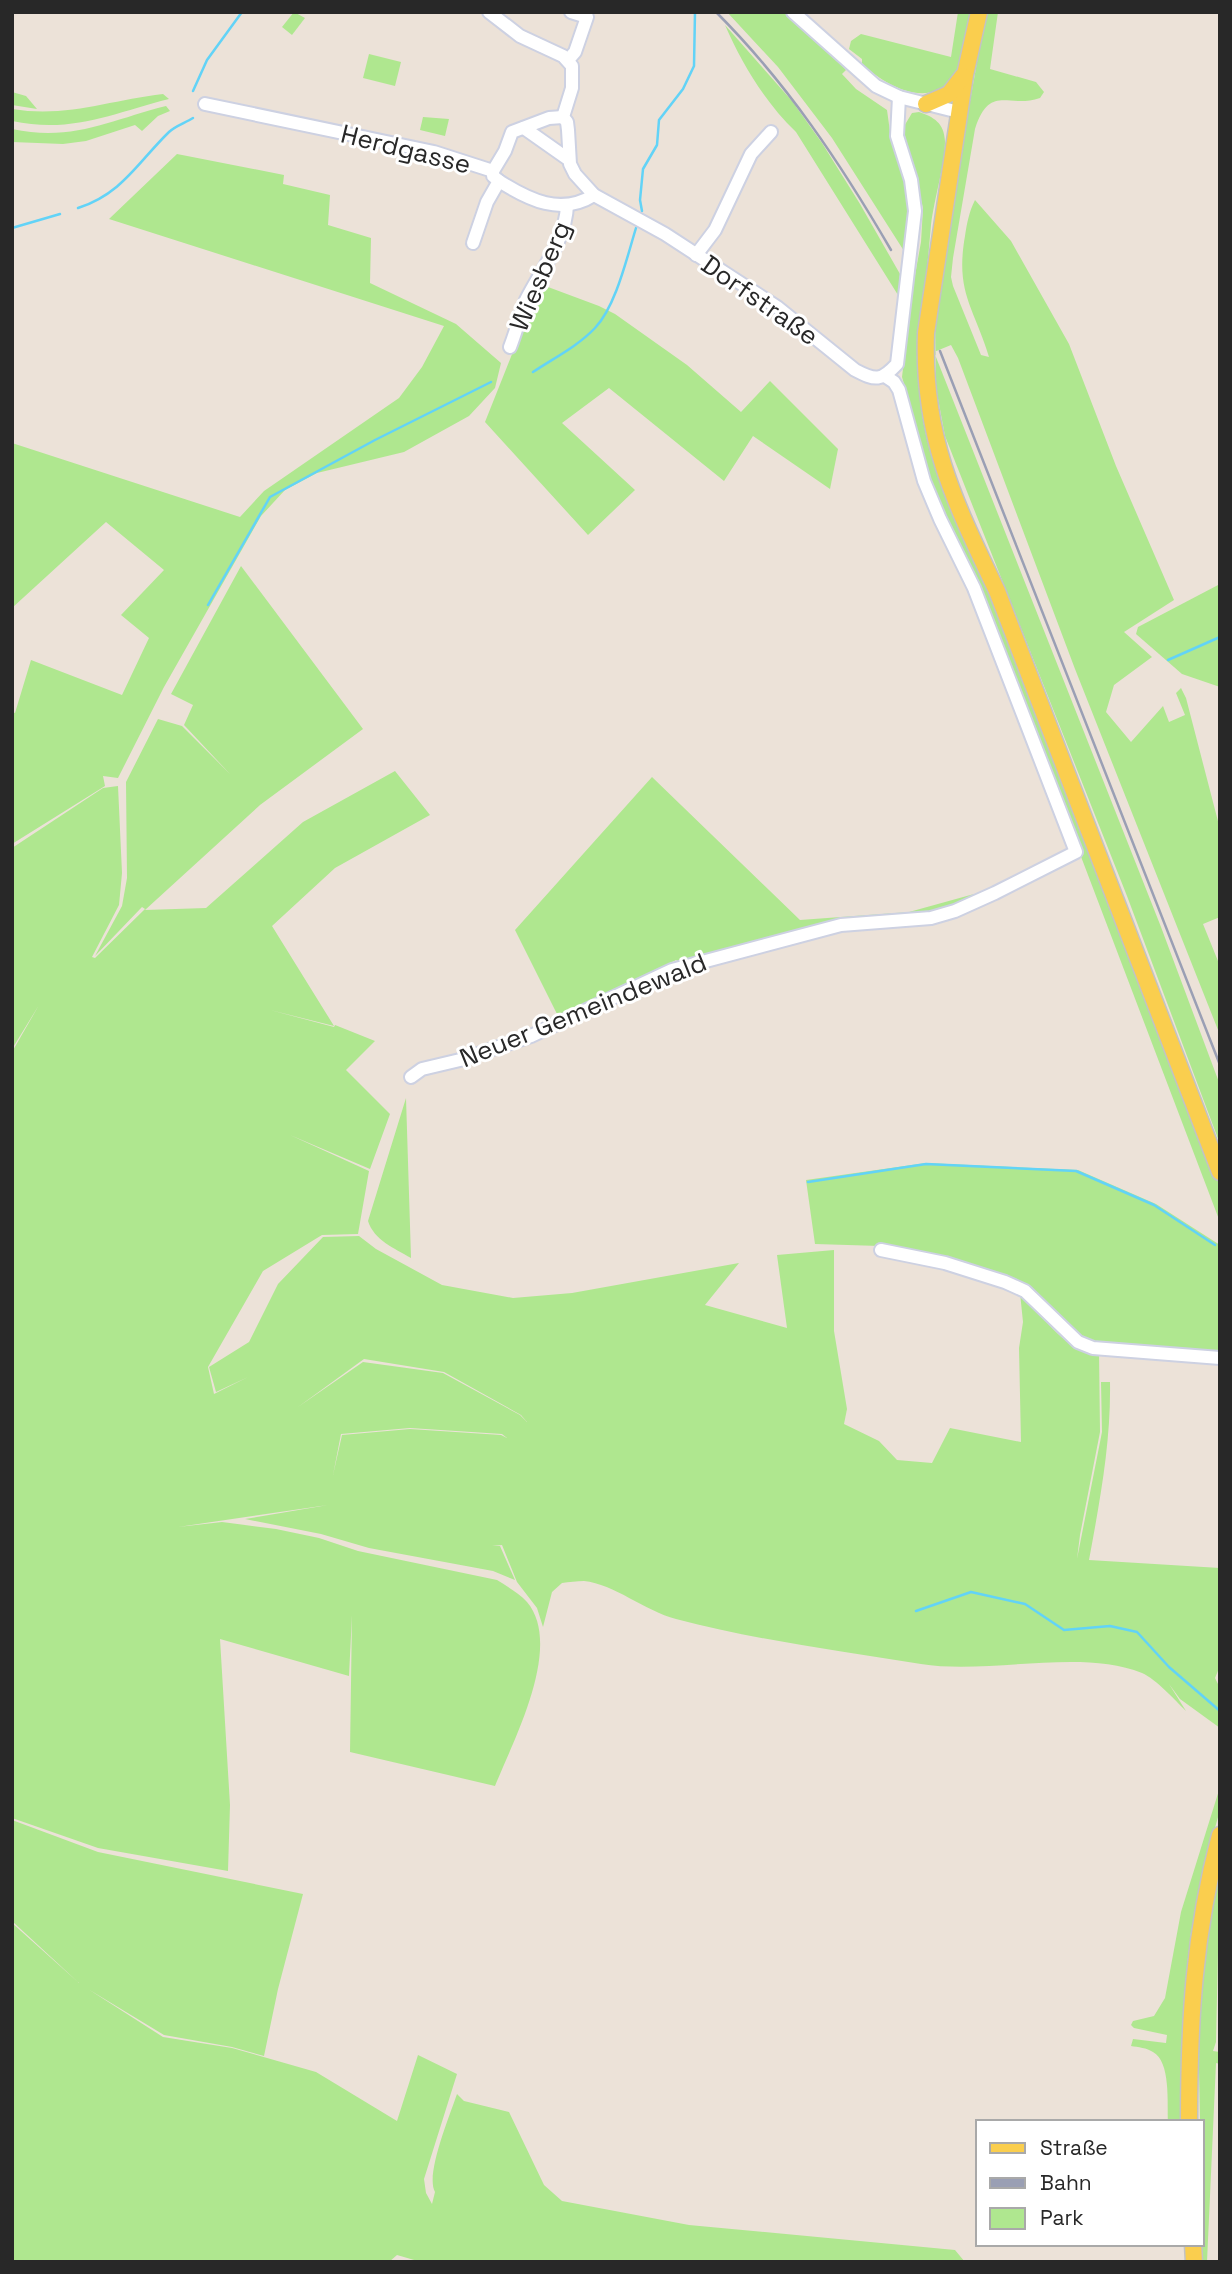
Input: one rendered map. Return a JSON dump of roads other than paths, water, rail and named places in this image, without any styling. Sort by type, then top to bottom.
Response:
[{"type":"main road","points":[[979,12],[965,75],[926,333],[925,360],[931,425],[940,460],[997,591],[1220,1172]]},
{"type":"main road","points":[[926,104],[948,94],[965,75]]},
{"type":"main road","points":[[1189,2120],[1193,1984],[1199,1927],[1220,1835]]},
{"type":"street","points":[[489,12],[520,36],[568,60],[572,66],[573,80],[563,117]]},
{"type":"street","points":[[568,60],[575,52],[587,17],[571,12]]},
{"type":"street","points":[[793,12],[876,86],[899,97],[959,112]]},
{"type":"street","points":[[885,376],[897,364],[915,211],[911,180],[897,136],[899,97]]},
{"type":"street","name":"Herdgasse","points":[[205,104],[434,152],[496,176],[546,205],[567,205]]},
{"type":"street","points":[[473,243],[510,134],[550,118],[563,117]]},
{"type":"street","points":[[563,117],[568,130],[568,159]]},
{"type":"street","points":[[524,128],[568,159]]},
{"type":"street","points":[[696,255],[715,230],[751,155],[771,132]]},
{"type":"street","name":"Dorfstraße","points":[[568,159],[575,174],[605,203],[665,233],[778,307],[855,370],[879,379],[885,376]]},
{"type":"street","points":[[567,205],[586,201],[594,195]]},
{"type":"street","name":"Wiesberg","points":[[510,347],[526,300],[557,242],[567,216],[567,205]]},
{"type":"street","name":"Neuer Gemeindewald","points":[[411,1077],[422,1069],[460,1060],[531,1036],[672,970],[841,925],[931,918],[995,893],[1076,852],[974,588],[924,481],[898,390],[894,382],[885,376]]},
{"type":"street","points":[[881,1250],[945,1263],[1025,1291],[1078,1342],[1093,1348],[1220,1358]]},
{"type":"waterway","points":[[193,91],[207,60],[242,12]]},
{"type":"waterway","points":[[642,211],[640,200],[643,169],[657,145],[659,120],[683,89],[694,66],[695,12]]},
{"type":"waterway","points":[[78,208],[118,186],[169,132],[193,118]]},
{"type":"waterway","points":[[12,228],[60,214]]},
{"type":"waterway","points":[[533,372],[566,352],[602,319],[620,281],[636,228]]},
{"type":"waterway","points":[[208,605],[270,497],[491,382]]},
{"type":"waterway","points":[[1168,660],[1220,637]]},
{"type":"waterway","points":[[808,1182],[926,1164],[1076,1171],[1154,1205],[1215,1245]]},
{"type":"waterway","points":[[916,1611],[971,1592],[1025,1604],[1064,1630],[1110,1626],[1137,1632],[1169,1667],[1220,1711]]},
{"type":"railway","points":[[716,12],[766,67],[811,125],[891,250]]},
{"type":"railway","points":[[940,351],[1220,1065]]}]
